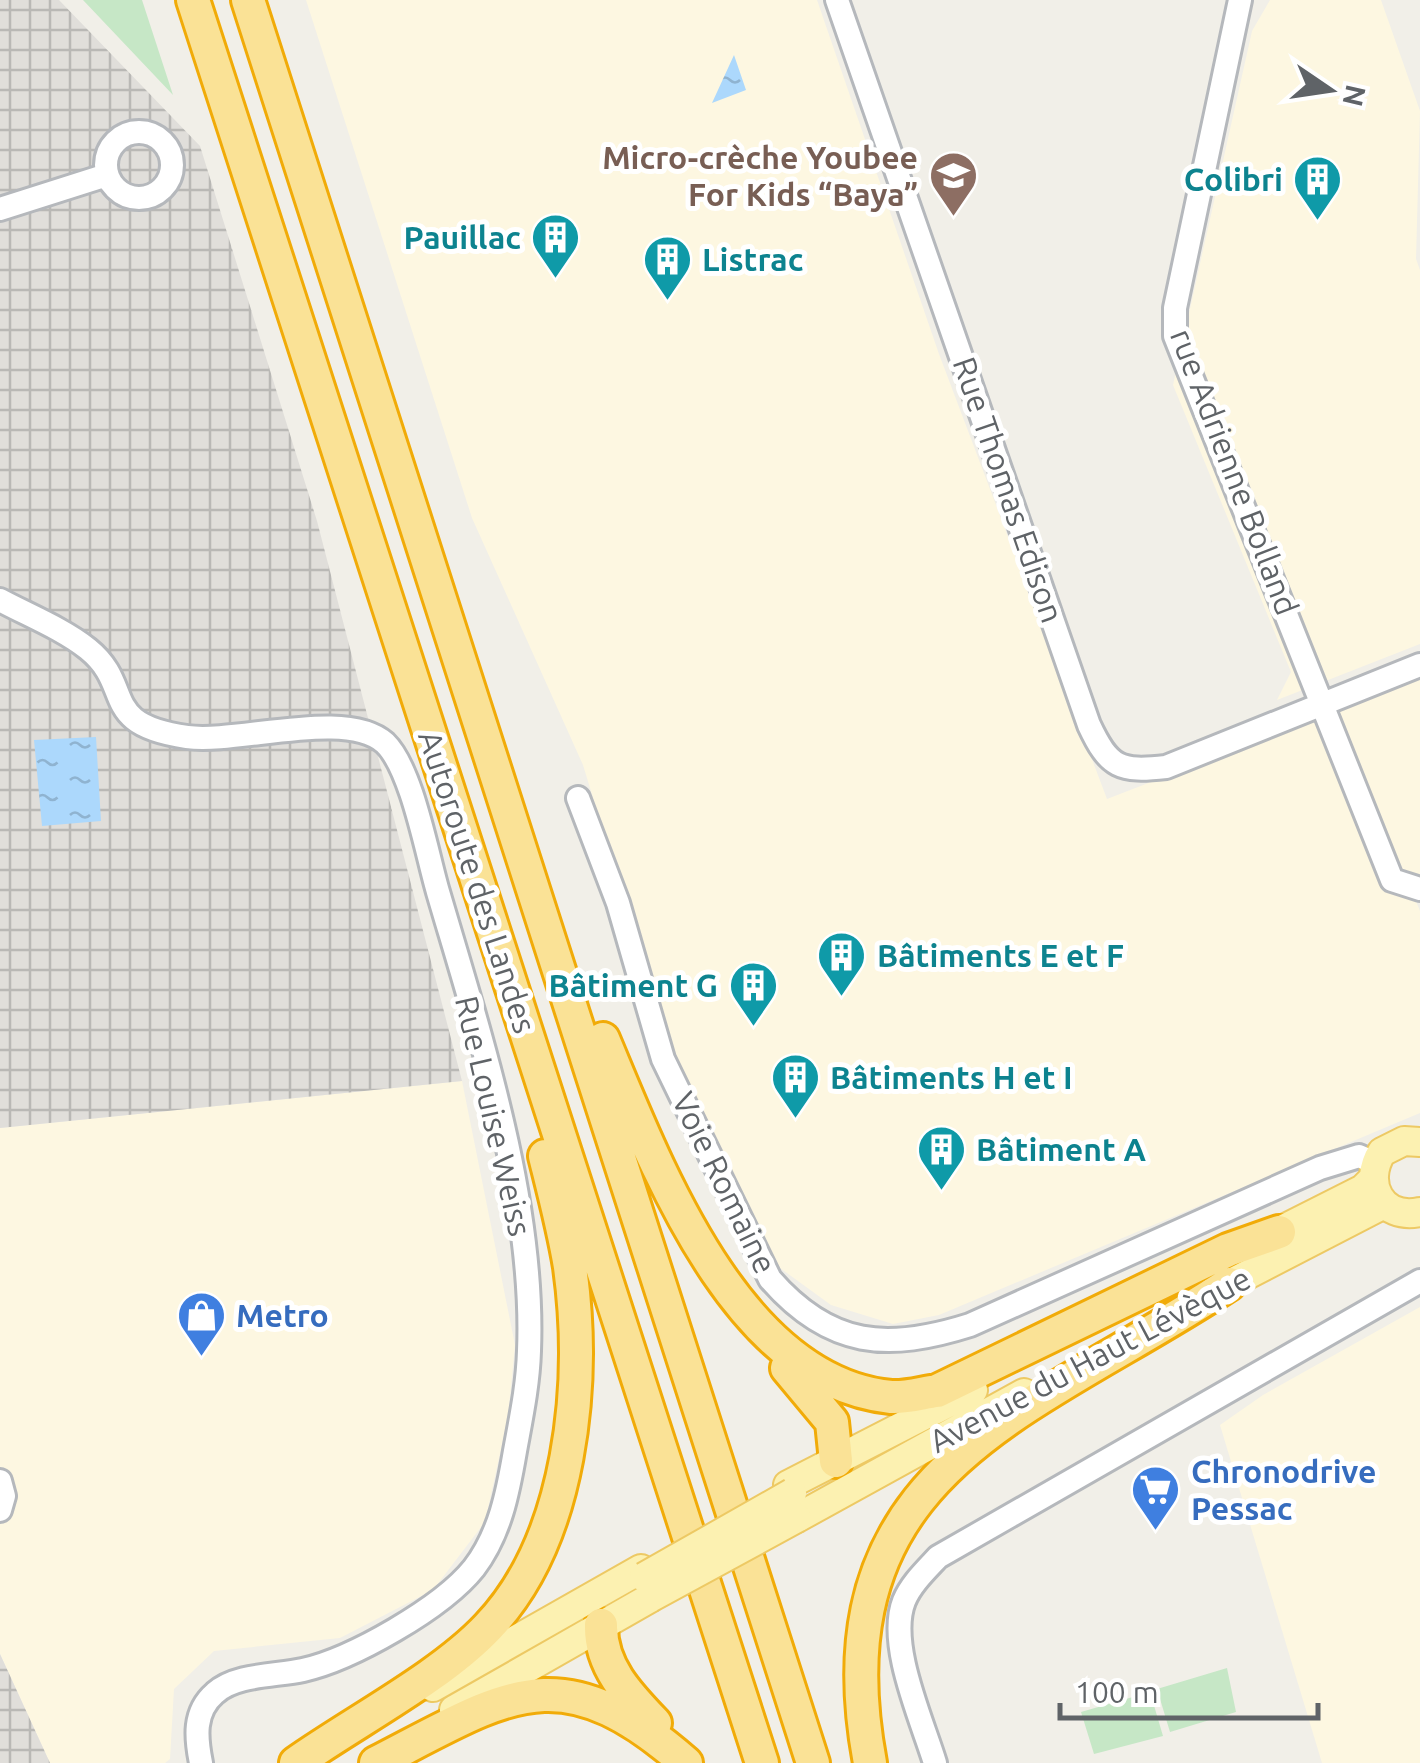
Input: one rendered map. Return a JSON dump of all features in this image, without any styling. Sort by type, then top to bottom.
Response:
[{"type":"highway","name":"Autoroute des Landes","points":[[193,0],[762,1763]]},
{"type":"highway","name":"Autoroute des Landes","points":[[248,0],[814,1763]]},
{"type":"highway","points":[[403,482],[472,654],[586,998],[653,1156],[718,1274],[764,1343],[832,1422],[829,1465]]},
{"type":"highway","points":[[298,1763],[460,1652],[517,1594],[544,1544],[567,1456],[572,1396],[570,1268],[525,1076],[452,834],[419,704]]},
{"type":"highway","points":[[718,1274],[791,1356],[806,1367],[847,1388],[896,1398],[937,1391],[970,1377],[1228,1250],[1278,1232]]},
{"type":"highway","points":[[870,1763],[862,1685],[872,1588],[886,1546],[924,1489],[1006,1419],[1229,1284]]},
{"type":"highway","points":[[607,1621],[603,1652],[609,1666],[686,1763]]},
{"type":"highway","points":[[376,1763],[483,1707],[542,1694],[598,1702],[650,1732],[686,1763]]},
{"type":"main road","points":[[1420,1142],[1392,1144],[1377,1182],[1403,1214],[1420,1212]]},
{"type":"main road","name":"Avenue du Haut Lévèque","points":[[793,1501],[829,1465],[1377,1182]]},
{"type":"main road","name":"Avenue du Haut Lévèque","points":[[793,1501],[1229,1284],[1377,1182]]},
{"type":"main road","points":[[298,1763],[646,1584],[793,1501]]},
{"type":"main road","points":[[356,1763],[607,1621],[646,1584]]},
{"type":"street","name":"Rue Thomas Edison","points":[[838,0],[1089,725],[1104,756],[1131,770],[1166,768],[1420,665]]},
{"type":"street","name":"rue Adrienne Bolland","points":[[1240,0],[1175,308],[1175,336],[1323,704]]},
{"type":"street","points":[[0,210],[107,175]]},
{"type":"street","name":"Rue Louise Weiss","points":[[0,600],[88,648],[102,665],[119,702],[146,728],[191,738],[354,730],[384,742],[395,756],[408,792],[450,934],[516,1205],[527,1276],[529,1350],[507,1498],[490,1546],[455,1587],[344,1657],[236,1682],[214,1693],[198,1718],[201,1763]]},
{"type":"street","points":[[1323,704],[1392,880],[1420,889]]},
{"type":"street","name":"Voie Romaine","points":[[578,798],[618,903],[663,1059],[761,1262],[787,1299],[837,1332],[894,1342],[970,1326],[1352,1157],[1377,1182]]},
{"type":"street","points":[[935,1763],[900,1646],[898,1624],[904,1600],[938,1558],[1420,1281]]},
{"type":"street","points":[[0,1480],[4,1496],[0,1510]]},
{"type":"shaded area","points":[[0,0],[59,0],[200,146],[317,521],[462,1081],[0,1128]]},
{"type":"shaded area","points":[[306,0],[817,0],[939,354],[1107,799],[1420,678],[1420,893],[1414,896],[1420,911],[1420,1113],[939,1315],[893,1324],[831,1305],[780,1268],[674,1063],[583,765],[472,518]]},
{"type":"shaded area","points":[[1270,0],[1381,0],[1420,111],[1416,259],[1420,270],[1420,644],[1277,700],[1291,672],[1173,385],[1252,31]]},
{"type":"shaded area","points":[[462,1081],[515,1345],[508,1417],[485,1522],[433,1590],[340,1638],[214,1651],[174,1689],[170,1759],[165,1763],[50,1763],[0,1654],[0,1128]]},
{"type":"shaded area","points":[[1420,1307],[1420,1763],[1322,1763],[1220,1425],[1263,1395]]},
{"type":"shaded area","points":[[0,1654],[50,1763],[0,1763]]},
{"type":"green space","points":[[83,0],[142,0],[173,95]]},
{"type":"green space","points":[[1227,1668],[1236,1712],[1170,1732],[1157,1689]]},
{"type":"green space","points":[[1150,1692],[1163,1736],[1094,1754],[1081,1712]]},
{"type":"water","points":[[734,55],[746,90],[712,103]]},
{"type":"water","points":[[96,737],[101,821],[42,826],[34,740]]},
{"type":"place","name":"Micro-crèche Youbee For Kids “Baya”","points":[[953,218]]},
{"type":"place","name":"Colibri","points":[[1318,222]]},
{"type":"place","name":"Pauillac","points":[[556,280]]},
{"type":"place","name":"Listrac","points":[[667,302]]},
{"type":"place","name":"Bâtiments E et F","points":[[842,998]]},
{"type":"place","name":"Bâtiment G","points":[[753,1028]]},
{"type":"place","name":"Bâtiments H et I","points":[[795,1120]]},
{"type":"place","name":"Bâtiment A","points":[[941,1192]]},
{"type":"place","name":"Metro","points":[[201,1358]]},
{"type":"place","name":"Chronodrive Pessac","points":[[1156,1532]]}]
